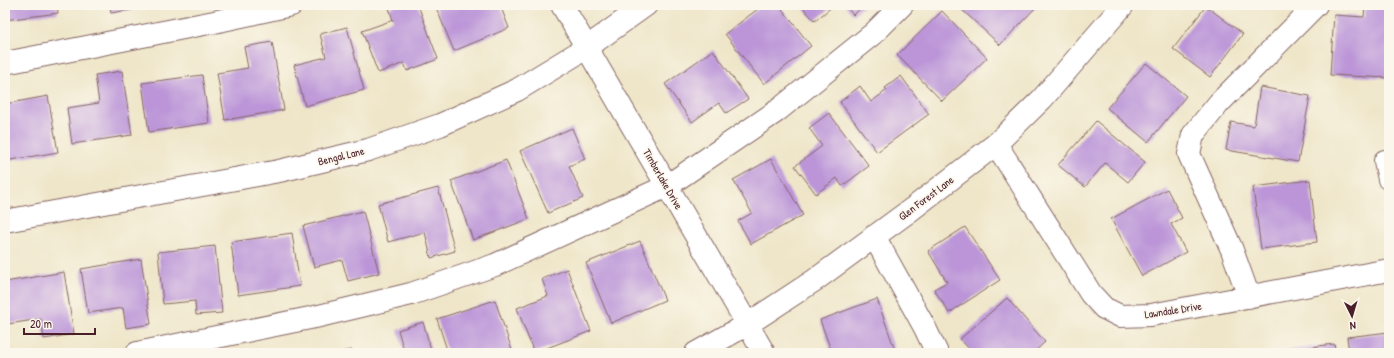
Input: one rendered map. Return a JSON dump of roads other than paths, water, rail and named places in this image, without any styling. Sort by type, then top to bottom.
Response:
[{"type":"street","points":[[5,63],[291,5]]},
{"type":"street","name":"Timberlake Drive","points":[[562,5],[764,353]]},
{"type":"street","name":"Bengal Lane","points":[[5,221],[279,171],[368,150],[440,125],[517,90],[586,48],[646,5]]},
{"type":"street","points":[[136,353],[315,317],[411,294],[495,265],[667,186],[777,111],[874,33],[902,5]]},
{"type":"street","name":"Glen Forest Lane","points":[[696,353],[748,324],[815,280],[912,209],[996,144],[1042,99],[1123,5]]},
{"type":"street","points":[[1249,297],[1232,250],[1189,154],[1193,135],[1219,103],[1316,5]]},
{"type":"street","name":"Lawndale Drive","points":[[996,144],[1091,294],[1104,308],[1120,316],[1151,315],[1389,270]]},
{"type":"street","points":[[874,236],[925,328],[937,353]]}]
